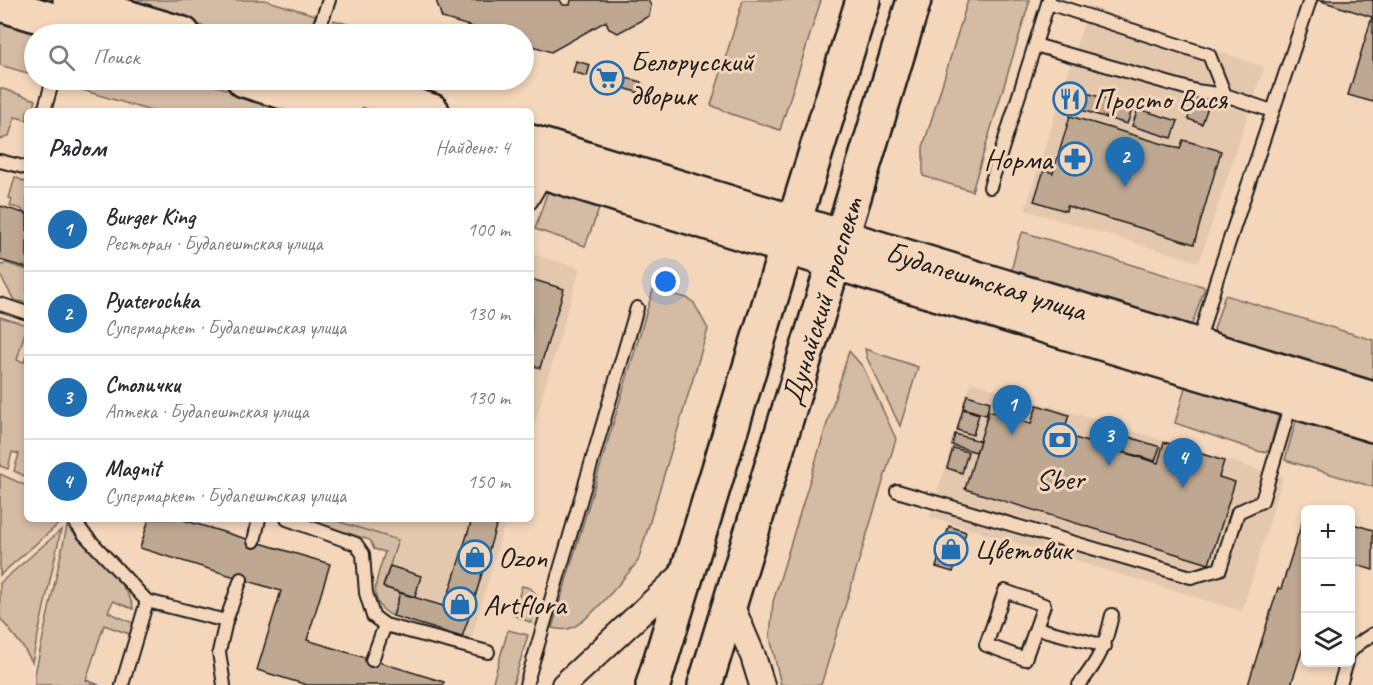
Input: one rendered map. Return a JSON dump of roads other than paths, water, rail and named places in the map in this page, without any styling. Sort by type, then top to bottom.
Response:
[{"type":"street","name":"Дунайский проспект","points":[[653,685],[732,420],[863,0]]},
{"type":"street","name":"Дунайский проспект","points":[[705,685],[914,0]]},
{"type":"street","points":[[0,4],[107,24]]},
{"type":"street","points":[[293,90],[411,108]]},
{"type":"street","name":"Будапештская улица","points":[[541,158],[1296,388],[1373,399]]},
{"type":"street","name":"Будапештская улица","points":[[838,250],[1198,345],[1373,425]]},
{"type":"street","points":[[564,685],[687,570]]},
{"type":"street","points":[[730,602],[753,656],[762,685]]},
{"type":"lane","points":[[320,24],[328,0]]},
{"type":"lane","points":[[1198,345],[1216,282],[1310,0]]},
{"type":"lane","points":[[990,187],[1048,1],[1209,56],[1225,95]]},
{"type":"lane","points":[[1035,45],[1196,91],[1225,95],[1272,111]]},
{"type":"lane","points":[[45,108],[50,90]]},
{"type":"lane","points":[[534,189],[541,158]]},
{"type":"lane","points":[[0,161],[24,167]]},
{"type":"lane","points":[[0,304],[24,312]]},
{"type":"lane","points":[[526,685],[637,308]]},
{"type":"lane","points":[[897,491],[1191,577],[1220,568],[1238,512],[1262,501],[1296,388]]},
{"type":"lane","points":[[74,522],[147,601],[226,621]]},
{"type":"lane","points":[[254,541],[258,522]]},
{"type":"lane","points":[[295,522],[356,544],[363,555],[366,593],[373,616],[385,625],[488,652]]},
{"type":"lane","points":[[224,685],[219,652],[226,621],[241,579]]},
{"type":"lane","points":[[1005,591],[1044,605],[1036,628],[1025,659],[986,645],[1005,591]]},
{"type":"lane","points":[[122,685],[147,601]]},
{"type":"lane","points":[[1079,685],[1095,665],[1105,646],[1112,615]]},
{"type":"lane","points":[[372,660],[385,625]]},
{"type":"lane","points":[[1036,628],[1105,646]]},
{"type":"lane","points":[[1355,647],[1373,634]]},
{"type":"lane","points":[[1340,685],[1346,667]]},
{"type":"place","name":"Белорусский дворик","points":[[607,78]]},
{"type":"place","name":"Просто Вася","points":[[1070,99]]},
{"type":"place","name":"Норма","points":[[1075,159]]},
{"type":"place","name":"Pyaterochka","points":[[1125,187]]},
{"type":"place","name":"Burger King","points":[[1012,435]]},
{"type":"place","name":"Sber","points":[[1060,440]]},
{"type":"place","name":"Столички","points":[[1109,466]]},
{"type":"place","name":"Magnit","points":[[1183,488]]},
{"type":"place","name":"Цветовик","points":[[951,549]]},
{"type":"place","name":"Ozon","points":[[475,557]]},
{"type":"place","name":"Artflora","points":[[460,604]]}]
